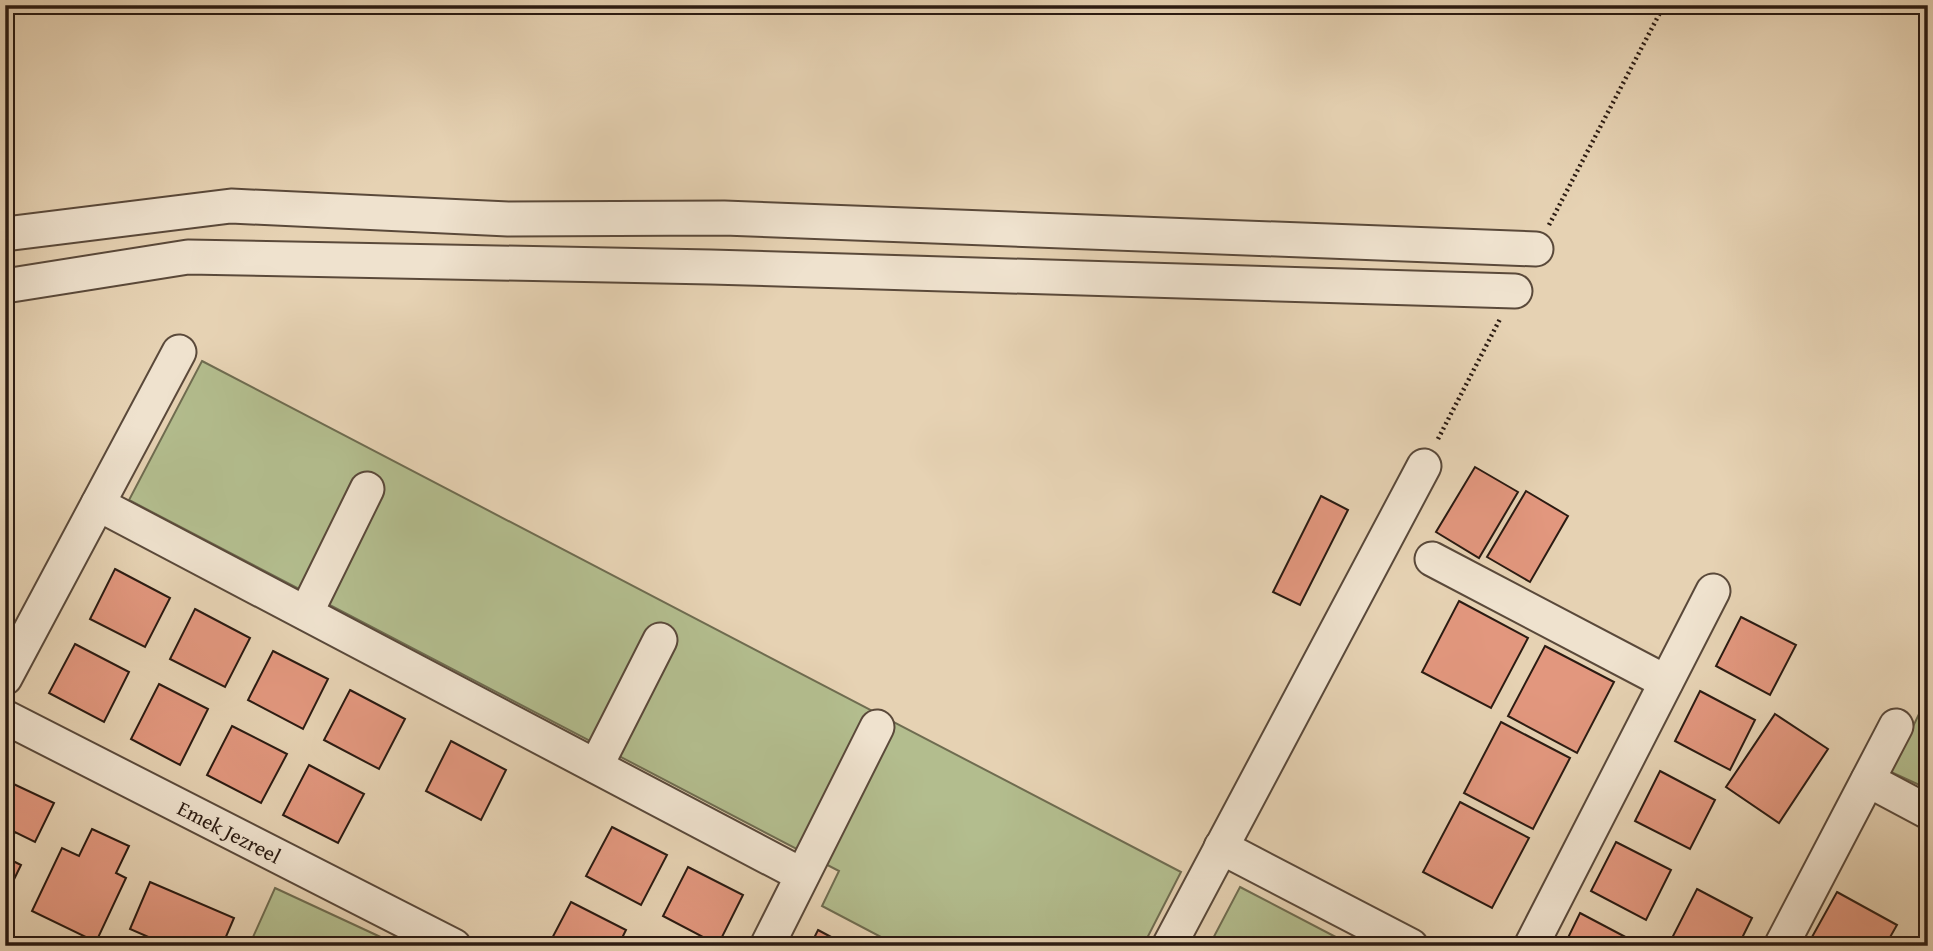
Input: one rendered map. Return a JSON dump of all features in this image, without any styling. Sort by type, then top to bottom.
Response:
[{"type":"street","points":[[5,234],[231,206],[508,219],[724,218],[1536,249]]},
{"type":"street","points":[[5,285],[188,257],[725,267],[1515,291]]},
{"type":"street","points":[[5,678],[179,352]]},
{"type":"street","points":[[1169,946],[1424,466]]},
{"type":"street","points":[[306,613],[367,489]]},
{"type":"street","points":[[98,504],[802,875]]},
{"type":"street","points":[[1432,559],[1666,682]]},
{"type":"street","points":[[1531,946],[1713,591]]},
{"type":"street","points":[[596,766],[660,640]]},
{"type":"street","name":"Emek Jezreel","points":[[5,717],[454,946]]},
{"type":"street","points":[[1781,946],[1896,726]]},
{"type":"street","points":[[767,946],[877,727]]},
{"type":"street","points":[[1868,780],[1928,812]]},
{"type":"street","points":[[1221,847],[1411,946]]},
{"type":"path","points":[[1536,249],[1664,5]]},
{"type":"path","points":[[1424,466],[1515,291]]},
{"type":"green space","points":[[202,361],[1181,872],[1143,946],[898,946],[822,906],[839,871],[129,500]]},
{"type":"green space","points":[[1919,714],[1928,718],[1928,789],[1891,772]]},
{"type":"green space","points":[[1240,887],[1353,946],[1209,946]]},
{"type":"green space","points":[[275,888],[400,946],[249,946]]},
{"type":"building","points":[[1475,467],[1518,492],[1479,558],[1436,532]]},
{"type":"building","points":[[1526,491],[1568,516],[1530,582],[1487,557]]},
{"type":"building","points":[[1321,496],[1348,510],[1300,605],[1273,592]]},
{"type":"building","points":[[115,569],[170,598],[145,647],[90,619]]},
{"type":"building","points":[[1459,601],[1528,638],[1491,708],[1422,672]]},
{"type":"building","points":[[195,609],[250,638],[225,687],[170,659]]},
{"type":"building","points":[[1741,617],[1796,645],[1770,695],[1716,666]]},
{"type":"building","points":[[75,644],[129,672],[104,722],[49,693]]},
{"type":"building","points":[[1545,646],[1614,682],[1577,753],[1508,716]]},
{"type":"building","points":[[273,651],[328,679],[303,729],[248,700]]},
{"type":"building","points":[[159,684],[208,709],[180,765],[131,739]]},
{"type":"building","points":[[350,690],[405,719],[379,769],[324,740]]},
{"type":"building","points":[[1700,691],[1755,720],[1730,770],[1675,741]]},
{"type":"building","points":[[1775,714],[1828,749],[1779,823],[1726,787]]},
{"type":"building","points":[[1501,722],[1570,758],[1533,829],[1464,793]]},
{"type":"building","points":[[232,726],[287,754],[261,803],[207,775]]},
{"type":"building","points":[[451,741],[506,770],[481,820],[426,791]]},
{"type":"building","points":[[309,765],[364,794],[338,843],[283,815]]},
{"type":"building","points":[[1660,771],[1715,800],[1690,849],[1635,821]]},
{"type":"building","points":[[5,780],[54,803],[35,842],[15,832],[5,853]]},
{"type":"building","points":[[1460,802],[1529,838],[1492,908],[1423,872]]},
{"type":"building","points":[[612,827],[667,855],[641,905],[586,876]]},
{"type":"building","points":[[92,829],[129,846],[116,873],[126,878],[96,942],[32,911],[62,848],[79,856]]},
{"type":"building","points":[[1616,842],[1671,870],[1646,920],[1591,891]]},
{"type":"building","points":[[5,857],[21,865],[5,898]]},
{"type":"building","points":[[688,867],[743,895],[718,945],[663,916]]},
{"type":"building","points":[[150,882],[234,918],[222,946],[169,946],[130,929]]},
{"type":"building","points":[[1697,889],[1752,918],[1738,946],[1686,946],[1672,938]]},
{"type":"building","points":[[1837,892],[1897,925],[1885,946],[1807,946]]},
{"type":"building","points":[[571,902],[626,930],[618,946],[548,946]]},
{"type":"building","points":[[1580,913],[1635,942],[1633,946],[1564,946]]},
{"type":"building","points":[[818,930],[848,946],[810,946]]}]
